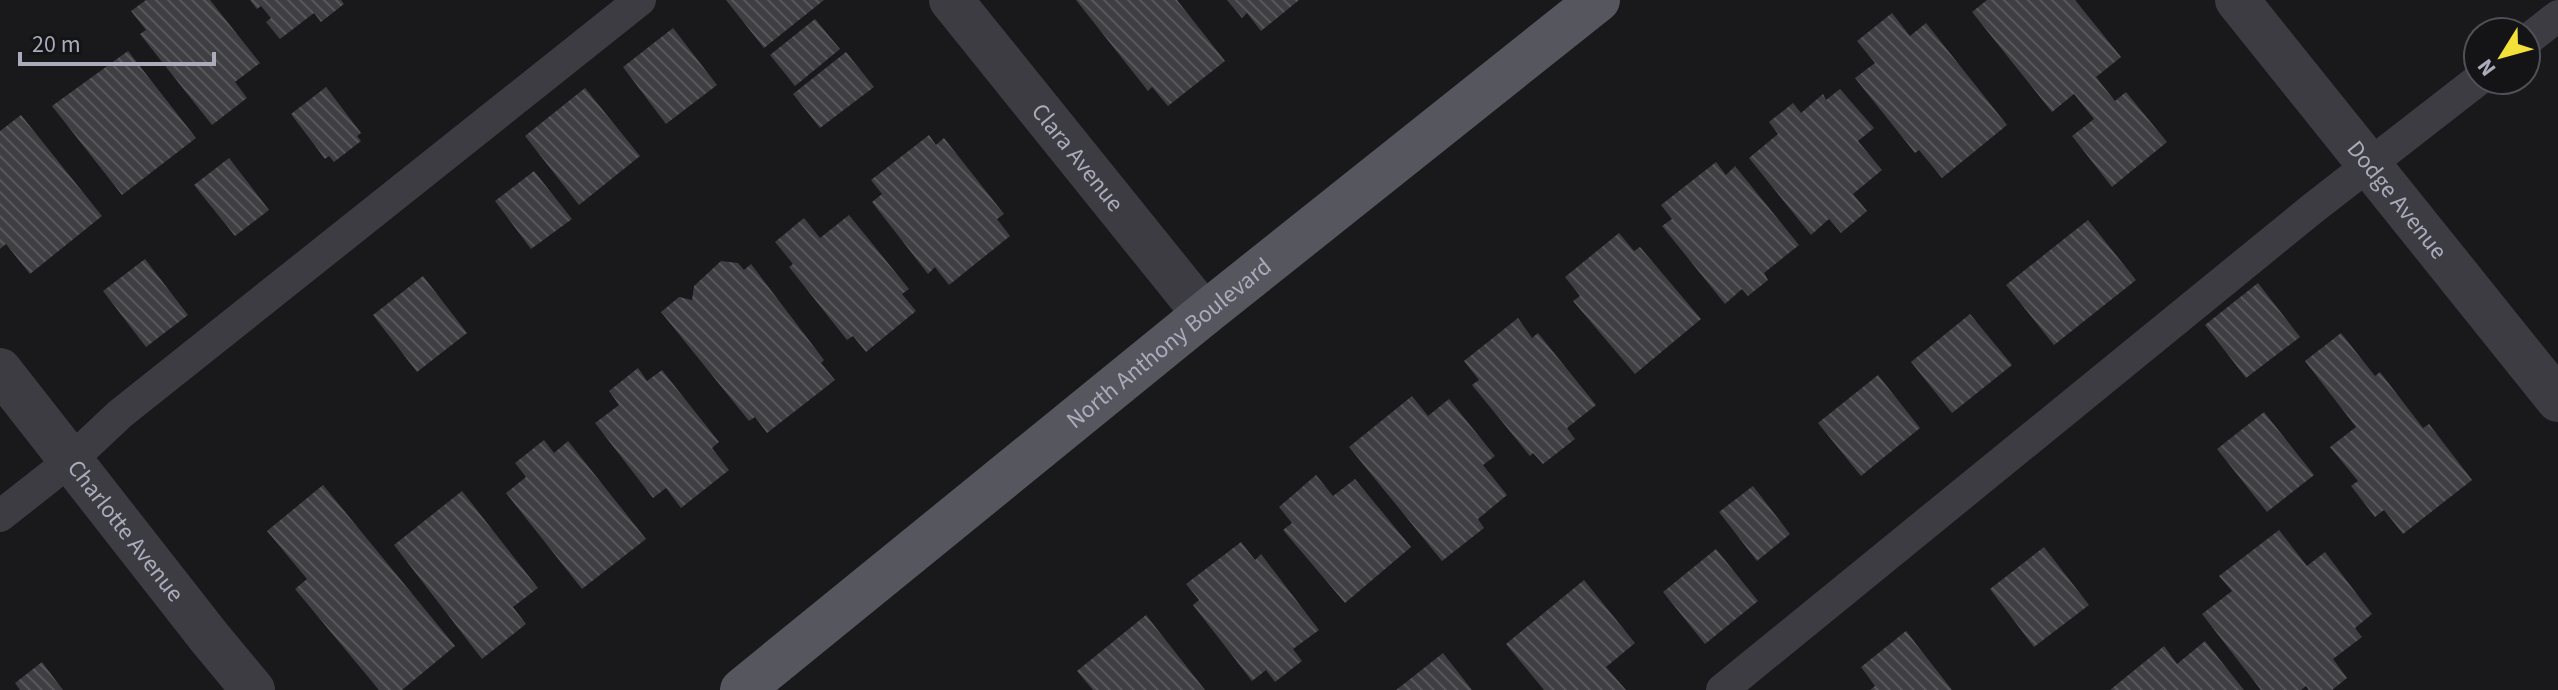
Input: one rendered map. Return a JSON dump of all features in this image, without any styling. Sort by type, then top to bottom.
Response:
[{"type":"main road","name":"North Anthony Boulevard","points":[[742,690],[1204,314],[1598,0]]},
{"type":"street","name":"Clara Avenue","points":[[951,0],[1204,314]]},
{"type":"street","name":"Dodge Avenue","points":[[2237,0],[2558,400]]},
{"type":"street","name":"Charlotte Avenue","points":[[0,370],[253,690]]},
{"type":"lane","points":[[0,516],[71,460],[120,414],[640,0]]},
{"type":"lane","points":[[2542,28],[2558,16]]},
{"type":"lane","points":[[1722,690],[2462,92]]},
{"type":"building","points":[[146,0],[210,0],[260,63],[235,82],[247,98],[212,125],[140,34],[146,30],[131,11]]},
{"type":"building","points":[[250,0],[341,0],[344,4],[321,22],[314,13],[280,39],[266,22],[271,18],[261,6],[257,9]]},
{"type":"building","points":[[726,0],[824,0],[764,48]]},
{"type":"building","points":[[1076,0],[1177,0],[1225,61],[1168,106],[1152,87],[1148,91]]},
{"type":"building","points":[[1227,0],[1299,0],[1261,31],[1247,13],[1242,18]]},
{"type":"building","points":[[1987,0],[2075,0],[2121,57],[2096,77],[2115,101],[2126,92],[2167,142],[2112,187],[2072,136],[2094,119],[2074,94],[2052,112],[1972,12]]},
{"type":"building","points":[[1892,13],[1910,36],[1926,23],[2007,125],[1942,178],[1919,150],[1915,153],[1855,78],[1875,63],[1857,41]]},
{"type":"building","points":[[815,19],[840,49],[795,86],[770,55]]},
{"type":"building","points":[[673,28],[717,85],[666,124],[623,67]]},
{"type":"building","points":[[128,51],[196,138],[122,195],[52,106]]},
{"type":"building","points":[[846,52],[874,87],[820,128],[793,94]]},
{"type":"building","points":[[326,87],[361,133],[357,136],[361,141],[334,162],[329,156],[325,159],[291,114]]},
{"type":"building","points":[[585,88],[640,156],[579,205],[525,136]]},
{"type":"building","points":[[1840,89],[1874,128],[1858,141],[1882,170],[1853,194],[1867,211],[1841,233],[1829,219],[1811,235],[1749,158],[1778,134],[1769,122],[1793,103],[1801,113],[1823,94],[1826,100]]},
{"type":"building","points":[[21,115],[102,216],[30,274],[6,244],[0,249],[0,131]]},
{"type":"building","points":[[929,135],[936,145],[944,138],[1004,214],[997,219],[1010,236],[949,285],[935,267],[928,274],[872,202],[882,194],[871,180]]},
{"type":"building","points":[[229,158],[269,210],[235,236],[194,185]]},
{"type":"building","points":[[1716,162],[1726,175],[1735,166],[1799,245],[1764,273],[1768,280],[1748,296],[1742,289],[1725,304],[1662,226],[1672,219],[1661,205]]},
{"type":"building","points":[[534,171],[572,219],[531,249],[495,201]]},
{"type":"building","points":[[849,215],[909,289],[902,294],[916,311],[866,352],[853,336],[847,340],[789,267],[793,264],[775,242],[804,218],[820,238]]},
{"type":"building","points":[[2088,220],[2136,280],[2054,345],[2006,285]]},
{"type":"building","points":[[1619,233],[1634,251],[1640,247],[1701,319],[1635,374],[1573,301],[1580,296],[1565,277]]},
{"type":"building","points":[[145,259],[188,315],[146,347],[103,291]]},
{"type":"building","points":[[721,261],[738,263],[744,270],[751,264],[824,360],[821,363],[835,380],[767,433],[755,417],[749,421],[661,312],[679,297],[692,300],[694,286]]},
{"type":"building","points":[[423,276],[467,333],[417,372],[373,315]]},
{"type":"building","points":[[2258,283],[2300,337],[2246,378],[2205,325]]},
{"type":"building","points":[[1970,314],[2012,365],[1952,413],[1911,362]]},
{"type":"building","points":[[1518,318],[1532,338],[1538,333],[1596,405],[1567,428],[1575,439],[1543,464],[1533,453],[1530,456],[1472,385],[1479,380],[1464,361]]},
{"type":"building","points":[[2341,333],[2375,376],[2380,372],[2423,428],[2429,424],[2472,480],[2403,534],[2384,510],[2375,517],[2351,486],[2358,481],[2330,447],[2356,427],[2305,361]]},
{"type":"building","points":[[638,368],[647,381],[662,370],[719,442],[712,448],[729,470],[681,508],[666,488],[653,498],[595,423],[619,405],[609,391]]},
{"type":"building","points":[[1878,375],[1920,428],[1861,476],[1818,423]]},
{"type":"building","points":[[1412,396],[1428,416],[1449,399],[1495,456],[1483,465],[1507,495],[1478,519],[1484,528],[1442,561],[1349,447]]},
{"type":"building","points":[[2264,412],[2314,475],[2267,512],[2217,449]]},
{"type":"building","points":[[544,440],[554,453],[568,441],[646,539],[582,589],[506,493],[526,477],[515,463]]},
{"type":"building","points":[[1316,475],[1333,496],[1355,479],[1411,547],[1345,603],[1283,530],[1292,523],[1279,507]]},
{"type":"building","points":[[323,485],[455,646],[402,690],[379,690],[295,589],[307,579],[267,531]]},
{"type":"building","points":[[1753,486],[1790,534],[1757,561],[1719,512]]},
{"type":"building","points":[[462,491],[538,588],[513,607],[526,624],[482,659],[394,545]]},
{"type":"building","points":[[2279,530],[2307,566],[2325,552],[2372,614],[2355,628],[2362,637],[2333,659],[2347,678],[2332,690],[2309,690],[2306,686],[2301,690],[2261,690],[2202,614],[2232,591],[2219,576]]},
{"type":"building","points":[[1241,542],[1255,560],[1261,554],[1319,630],[1293,649],[1302,661],[1275,682],[1266,670],[1252,681],[1193,605],[1199,600],[1186,584]]},
{"type":"building","points":[[2044,547],[2089,605],[2034,647],[1990,589]]},
{"type":"building","points":[[1716,549],[1758,601],[1705,644],[1663,592]]},
{"type":"building","points":[[1584,580],[1635,643],[1606,667],[1626,690],[1544,690],[1506,644]]},
{"type":"building","points":[[1146,615],[1205,690],[1093,690],[1077,671]]},
{"type":"building","points":[[1906,631],[1952,690],[1870,690],[1875,686],[1861,667]]},
{"type":"building","points":[[2205,641],[2244,690],[2110,690],[2164,646],[2177,664]]},
{"type":"building","points":[[1443,653],[1472,690],[1396,690],[1405,683]]},
{"type":"building","points":[[42,662],[63,690],[20,690],[15,683]]}]
